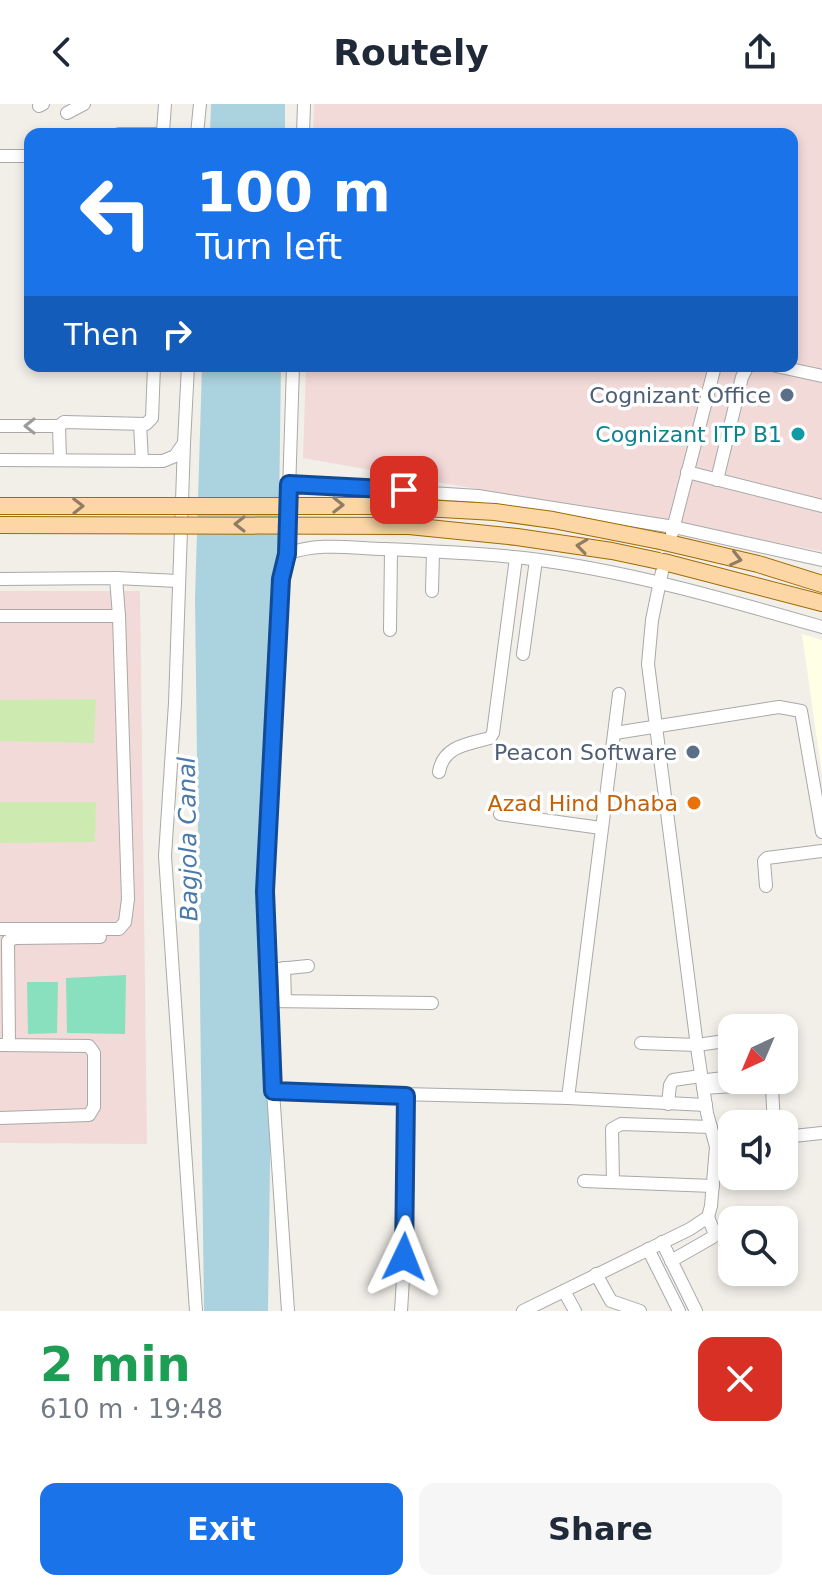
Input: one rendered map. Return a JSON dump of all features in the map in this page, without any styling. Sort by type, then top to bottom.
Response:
[{"type":"main road","points":[[0,506],[388,506],[495,512],[664,542],[758,564],[822,584]]},
{"type":"main road","points":[[0,525],[409,526],[612,551],[822,603]]},
{"type":"street","points":[[67,113],[84,104]]},
{"type":"street","points":[[163,128],[165,104]]},
{"type":"street","points":[[198,128],[200,104]]},
{"type":"street","points":[[303,128],[304,104]]},
{"type":"street","points":[[0,156],[24,156]]},
{"type":"street","points":[[798,371],[822,376]]},
{"type":"street","points":[[0,426],[150,422],[154,372]]},
{"type":"street","points":[[188,372],[175,703],[165,856],[196,1311]]},
{"type":"street","points":[[288,1311],[273,1091],[265,891],[281,579],[287,554],[293,372]]},
{"type":"street","points":[[664,542],[674,527],[713,372]]},
{"type":"street","points":[[717,480],[745,372]]},
{"type":"street","points":[[140,424],[142,461]]},
{"type":"street","points":[[59,426],[60,460]]},
{"type":"street","points":[[0,460],[163,461],[175,456],[184,443]]},
{"type":"street","points":[[687,472],[822,506]]},
{"type":"street","points":[[289,484],[478,496],[674,527],[822,560]]},
{"type":"street","points":[[287,554],[319,547],[536,560],[660,584],[822,627]]},
{"type":"street","points":[[390,630],[391,550]]},
{"type":"street","points":[[432,591],[433,552]]},
{"type":"street","points":[[439,772],[440,762],[451,750],[490,738],[493,733],[516,558]]},
{"type":"street","points":[[523,654],[536,560]]},
{"type":"street","points":[[662,561],[648,651],[697,1045],[716,1147],[708,1217],[713,1237],[671,1261]]},
{"type":"street","points":[[0,929],[119,929],[125,922],[128,899],[116,578]]},
{"type":"street","points":[[0,579],[178,581]]},
{"type":"street","points":[[0,616],[119,616]]},
{"type":"street","points":[[568,1098],[619,694]]},
{"type":"street","points":[[615,733],[779,707],[801,711],[822,832]]},
{"type":"street","points":[[500,814],[601,828]]},
{"type":"street","points":[[766,886],[764,861],[767,858],[822,851]]},
{"type":"street","points":[[0,1118],[89,1115],[94,1107],[94,1053],[89,1046],[4,1045],[8,941],[15,938],[117,936],[133,923],[133,893]]},
{"type":"street","points":[[268,970],[308,966]]},
{"type":"street","points":[[284,968],[285,1001]]},
{"type":"street","points":[[269,1001],[432,1003]]},
{"type":"street","points":[[641,1043],[697,1045],[718,1042]]},
{"type":"street","points":[[702,1081],[718,1079]]},
{"type":"street","points":[[668,1104],[673,1080],[769,1084],[773,1110]]},
{"type":"street","points":[[273,1091],[568,1098],[706,1105]]},
{"type":"street","points":[[401,1311],[406,1230],[406,1096]]},
{"type":"street","points":[[613,1182],[612,1129],[615,1126],[711,1127]]},
{"type":"street","points":[[798,1136],[822,1133]]},
{"type":"street","points":[[584,1181],[713,1186]]},
{"type":"street","points":[[523,1311],[708,1217]]},
{"type":"street","points":[[662,1242],[696,1311]]},
{"type":"street","points":[[648,1249],[679,1311]]},
{"type":"street","points":[[596,1274],[611,1301],[640,1311]]},
{"type":"street","points":[[564,1291],[575,1311]]},
{"type":"shaded area","points":[[314,104],[822,104],[822,551],[303,458],[306,372],[798,372],[798,128],[313,128]]},
{"type":"shaded area","points":[[0,591],[140,591],[147,1144],[0,1143]]},
{"type":"shaded area","points":[[802,634],[822,640],[822,775]]},
{"type":"green space","points":[[96,699],[94,743],[0,741],[0,700]]},
{"type":"green space","points":[[0,802],[96,802],[95,842],[0,843]]},
{"type":"green space","points":[[126,975],[125,1034],[67,1033],[66,978]]},
{"type":"green space","points":[[27,982],[58,982],[57,1033],[28,1034]]},
{"type":"water","points":[[211,104],[285,104],[285,128],[210,128]]},
{"type":"water","points":[[202,372],[281,372],[268,1311],[204,1311],[195,599]]},
{"type":"place","name":"Cognizant Office","points":[[787,395]]},
{"type":"place","name":"Cognizant ITP B1","points":[[798,434]]},
{"type":"place","name":"Peacon Software","points":[[693,752]]},
{"type":"place","name":"Azad Hind Dhaba","points":[[694,803]]},
{"type":"route","points":[[404,490],[289,484],[265,891],[273,1091],[406,1096],[404,1257]]},
{"type":"water label","name":"Bagjola Canal","points":[[188,839]]}]
